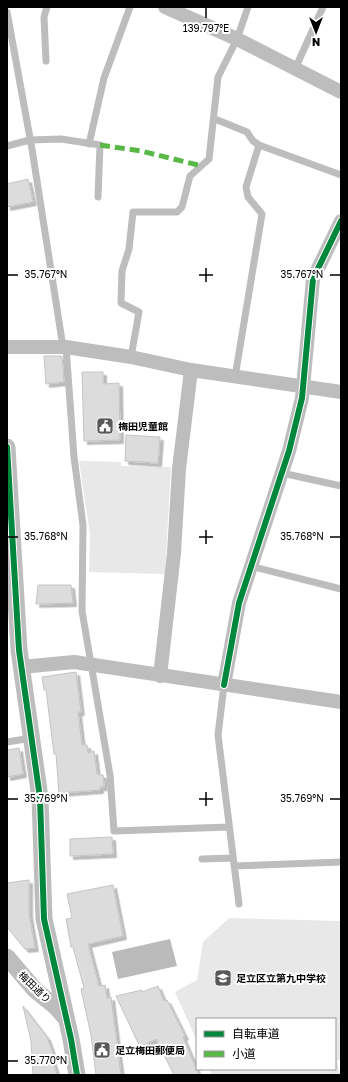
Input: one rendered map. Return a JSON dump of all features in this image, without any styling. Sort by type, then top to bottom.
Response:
[{"type":"street","points":[[165,7],[237,39],[341,92]]},
{"type":"street","points":[[224,685],[239,603],[250,566],[290,451],[302,398],[313,279],[341,221]]},
{"type":"street","points":[[7,347],[65,347],[131,357],[191,370],[341,392]]},
{"type":"street","points":[[160,676],[174,553],[179,469],[191,370]]},
{"type":"street","points":[[7,447],[21,667],[40,798],[44,919],[64,1016],[71,1039],[77,1075]]},
{"type":"street","points":[[21,667],[74,662],[341,702]]},
{"type":"street","name":"梅田通り","points":[[7,957],[35,990],[56,1007],[64,1016]]},
{"type":"lane","points":[[46,61],[44,17],[47,7]]},
{"type":"lane","points":[[89,144],[104,78],[130,7]]},
{"type":"lane","points":[[131,357],[139,312],[121,303],[122,271],[128,249],[133,212],[177,212],[182,208],[190,176],[209,159],[215,119],[218,77],[237,39],[248,7]]},
{"type":"lane","points":[[296,69],[323,7]]},
{"type":"lane","points":[[7,12],[65,347],[74,457],[83,525],[82,611],[110,774],[114,831],[229,827]]},
{"type":"lane","points":[[215,119],[247,132],[253,141],[259,145],[341,175]]},
{"type":"lane","points":[[7,146],[30,140],[61,139],[100,145],[98,197]]},
{"type":"lane","points":[[236,377],[262,214],[248,197],[246,187],[259,145]]},
{"type":"lane","points":[[282,473],[341,486]]},
{"type":"lane","points":[[250,566],[341,589]]},
{"type":"lane","points":[[224,685],[218,735],[239,904]]},
{"type":"lane","points":[[7,742],[32,738]]},
{"type":"lane","points":[[202,859],[233,858]]},
{"type":"lane","points":[[234,866],[341,862]]},
{"type":"shaded area","points":[[79,461],[121,462],[121,466],[171,467],[165,574],[89,572],[90,534]]},
{"type":"shaded area","points":[[229,918],[341,921],[341,1059],[337,1061],[340,1075],[212,1075],[210,1070],[336,1070],[336,1018],[196,1018],[196,1039],[175,992],[197,980],[203,942]]},
{"type":"shaded area","points":[[170,939],[177,966],[118,979],[112,952]]},
{"type":"building","points":[[28,179],[33,202],[7,207],[7,184]]},
{"type":"building","points":[[44,356],[62,356],[64,382],[46,384]]},
{"type":"building","points":[[82,372],[103,372],[103,384],[119,383],[120,440],[84,441]]},
{"type":"building","points":[[126,435],[160,437],[158,463],[125,461]]},
{"type":"building","points":[[38,585],[71,585],[73,603],[36,604]]},
{"type":"building","points":[[76,672],[81,712],[78,712],[82,745],[87,745],[88,753],[94,751],[97,774],[103,775],[104,787],[100,787],[100,790],[59,793],[56,754],[54,754],[46,690],[44,690],[42,677]]},
{"type":"building","points":[[19,748],[23,774],[7,777],[7,750]]},
{"type":"building","points":[[112,837],[113,854],[70,856],[70,839]]},
{"type":"building","points":[[29,880],[29,914],[35,948],[25,949],[7,927],[7,883]]},
{"type":"building","points":[[113,885],[123,936],[88,944],[99,986],[105,985],[107,998],[111,997],[121,1075],[96,1075],[91,1035],[81,989],[84,988],[73,947],[71,947],[66,919],[72,918],[67,894]]},
{"type":"building","points":[[158,986],[164,1001],[167,1000],[185,1036],[183,1037],[199,1075],[174,1075],[156,1039],[140,1047],[116,996],[142,990],[142,992]]},
{"type":"building","points":[[23,1006],[47,1037],[53,1054],[51,1055],[57,1075],[33,1075],[31,1041]]},
{"type":"marked path","points":[[100,145],[141,151],[202,166]]},
{"type":"cycle path","points":[[224,685],[239,603],[289,451],[302,398],[313,279],[341,221]]},
{"type":"cycle path","points":[[7,447],[19,650],[40,798],[44,919],[71,1039],[77,1075]]},
{"type":"place","name":"梅田児童館","points":[[105,426]]},
{"type":"place","name":"足立区立第九中学校","points":[[223,978]]},
{"type":"place","name":"足立梅田郵便局","points":[[102,1050]]}]
